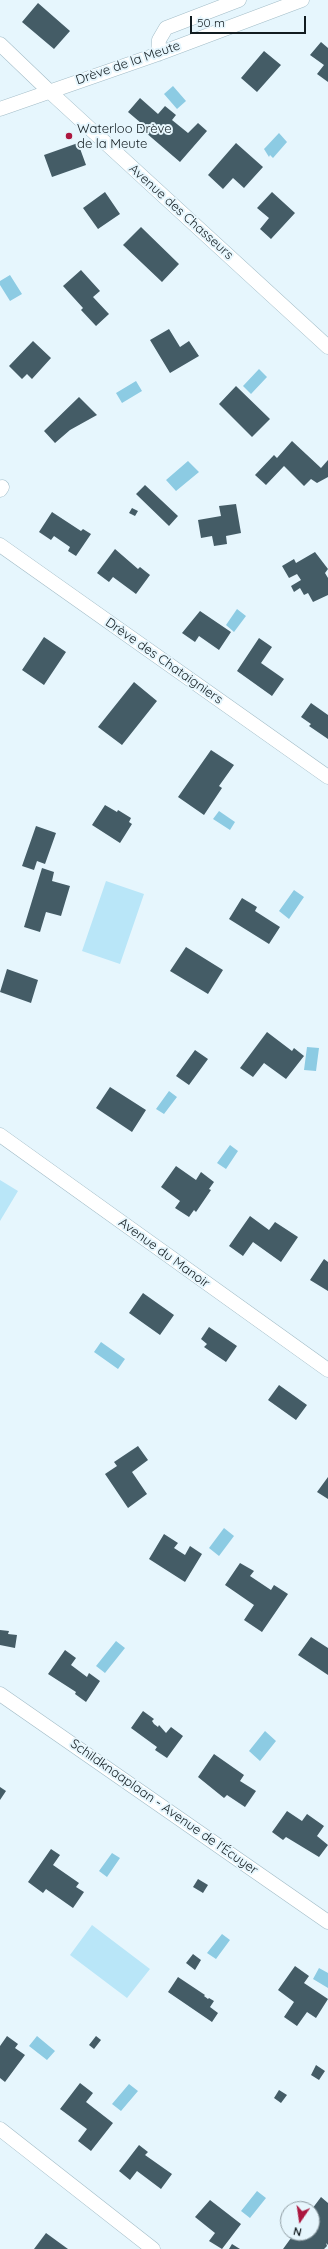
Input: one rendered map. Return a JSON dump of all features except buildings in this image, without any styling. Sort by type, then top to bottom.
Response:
[{"type":"street","points":[[158,54],[159,40],[166,28],[239,0]]},
{"type":"street","points":[[246,0],[254,17]]},
{"type":"street","name":"Drève de la Meute","points":[[0,109],[158,54],[302,0]]},
{"type":"street","name":"Avenue des Chasseurs","points":[[0,44],[49,91],[328,347]]},
{"type":"street","name":"Drève des Chataigniers","points":[[0,545],[328,777]]},
{"type":"street","name":"Avenue du Manoir","points":[[0,1136],[328,1370]]},
{"type":"street","name":"Schildknaaplaan - Avenue de l'Écuyer","points":[[0,1694],[328,1922]]},
{"type":"street","points":[[0,2130],[153,2249]]},
{"type":"shaded area","points":[[173,86],[186,101],[177,109],[164,94]]},
{"type":"shaded area","points":[[279,133],[287,142],[273,158],[270,155],[269,157],[264,149]]},
{"type":"shaded area","points":[[10,275],[22,294],[10,301],[0,285],[0,281]]},
{"type":"shaded area","points":[[259,369],[267,377],[251,394],[243,386]]},
{"type":"shaded area","points":[[136,381],[142,391],[122,403],[116,393]]},
{"type":"shaded area","points":[[188,461],[199,472],[176,491],[166,480]]},
{"type":"shaded area","points":[[237,609],[246,616],[234,632],[226,625]]},
{"type":"shaded area","points":[[219,811],[235,822],[230,830],[213,819]]},
{"type":"shaded area","points":[[106,881],[144,894],[120,964],[82,951]]},
{"type":"shaded area","points":[[294,890],[304,897],[289,919],[279,911]]},
{"type":"shaded area","points":[[307,1047],[319,1048],[316,1071],[304,1070]]},
{"type":"shaded area","points":[[169,1091],[177,1097],[164,1114],[156,1109]]},
{"type":"shaded area","points":[[230,1145],[238,1151],[226,1169],[217,1163]]},
{"type":"shaded area","points":[[0,1180],[18,1191],[0,1221]]},
{"type":"shaded area","points":[[101,1342],[125,1359],[118,1369],[94,1352]]},
{"type":"shaded area","points":[[224,1528],[234,1536],[219,1556],[209,1548]]},
{"type":"shaded area","points":[[116,1641],[125,1648],[105,1673],[96,1666]]},
{"type":"shaded area","points":[[265,1731],[276,1741],[260,1761],[249,1751]]},
{"type":"shaded area","points":[[112,1853],[120,1858],[107,1877],[99,1871]]},
{"type":"shaded area","points":[[92,1925],[150,1969],[127,1998],[70,1955]]},
{"type":"shaded area","points":[[222,1934],[230,1940],[216,1959],[207,1953]]},
{"type":"shaded area","points":[[319,1968],[328,1973],[328,1988],[313,1979]]},
{"type":"shaded area","points":[[37,2036],[55,2051],[47,2060],[29,2046]]},
{"type":"shaded area","points":[[129,2084],[138,2091],[121,2111],[112,2104]]},
{"type":"shaded area","points":[[257,2191],[266,2198],[250,2218],[241,2211]]},
{"type":"place","name":"Waterloo Drève de la Meute","points":[[69,136]]}]
